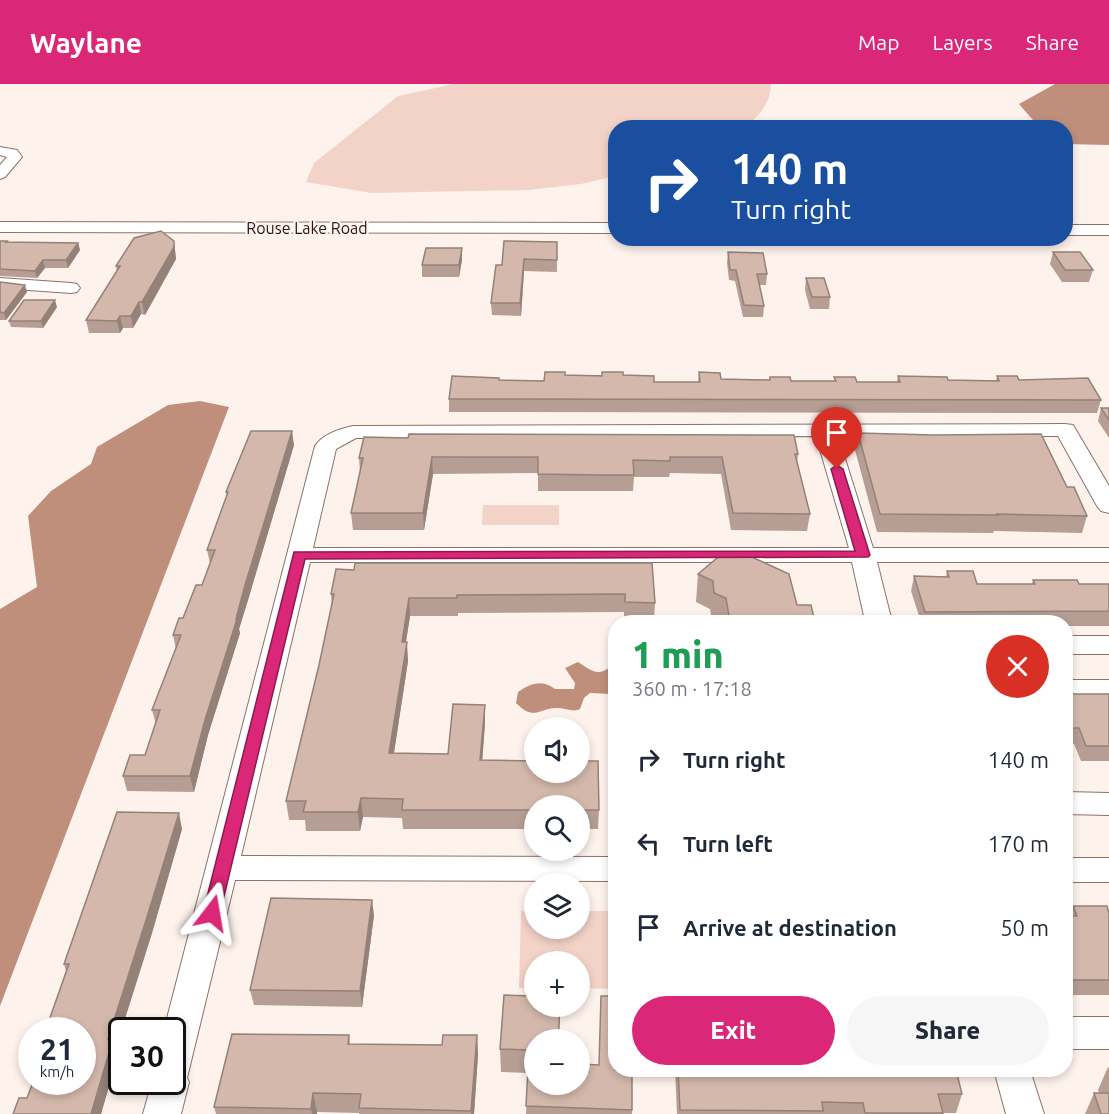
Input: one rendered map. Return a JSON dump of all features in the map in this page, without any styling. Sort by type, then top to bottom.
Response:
[{"type":"street","points":[[0,151],[12,153],[15,157],[0,174]]},
{"type":"street","name":"Rouse Lake Road","points":[[0,227],[608,228]]},
{"type":"street","points":[[1073,230],[1109,230]]},
{"type":"street","points":[[0,282],[71,288]]},
{"type":"street","points":[[825,430],[863,555],[877,615]]},
{"type":"street","points":[[185,1017],[326,446],[353,432],[1065,430],[1109,506]]},
{"type":"street","points":[[299,555],[1109,555]]},
{"type":"street","points":[[1073,645],[1109,645]]},
{"type":"street","points":[[1073,689],[1109,689]]},
{"type":"street","points":[[1073,804],[1109,804]]},
{"type":"street","points":[[223,868],[608,869]]},
{"type":"street","points":[[1073,870],[1109,870]]},
{"type":"street","points":[[1073,1033],[1109,1033]]},
{"type":"street","points":[[1014,1077],[1025,1114]]},
{"type":"street","points":[[162,1114],[167,1095]]},
{"type":"shaded area","points":[[454,84],[771,84],[769,98],[753,120],[608,120],[608,178],[581,184],[528,190],[371,193],[306,182],[314,163],[398,96]]},
{"type":"shaded area","points":[[1055,84],[1109,84],[1109,145],[1073,144],[1073,120],[1033,120],[1019,104]]},
{"type":"shaded area","points":[[200,401],[229,407],[0,1006],[0,609],[37,587],[28,516],[51,491],[91,464],[97,447],[168,405]]},
{"type":"shaded area","points":[[483,505],[559,505],[559,525],[482,525]]},
{"type":"shaded area","points":[[578,662],[596,672],[608,669],[608,694],[590,693],[584,698],[580,709],[574,710],[556,708],[532,713],[527,712],[516,703],[518,692],[532,684],[546,684],[555,689],[574,689],[575,683],[565,668]]},
{"type":"shaded area","points":[[521,911],[524,911],[524,939],[590,939],[590,911],[608,911],[608,989],[590,988],[590,951],[524,951],[524,988],[519,988]]},
{"type":"building","points":[[161,231],[174,241],[174,247],[142,302],[139,302],[131,316],[120,316],[117,321],[86,320],[120,266],[116,266],[134,238]]},
{"type":"building","points":[[0,241],[78,243],[66,260],[43,260],[35,271],[0,269]]},
{"type":"building","points":[[504,241],[557,242],[557,260],[524,259],[520,303],[491,303],[496,265],[502,265]]},
{"type":"building","points":[[426,248],[462,248],[459,265],[422,265]]},
{"type":"building","points":[[728,252],[763,253],[767,274],[757,274],[764,306],[744,305],[736,270],[730,270]]},
{"type":"building","points":[[1053,252],[1080,252],[1093,270],[1065,270]]},
{"type":"building","points":[[806,278],[824,278],[830,297],[812,297]]},
{"type":"building","points":[[0,282],[25,285],[4,313],[0,312]]},
{"type":"building","points":[[24,300],[55,300],[41,321],[9,321]]},
{"type":"building","points":[[545,372],[602,376],[602,372],[623,372],[623,375],[654,376],[654,382],[700,382],[699,372],[720,373],[721,379],[770,380],[770,377],[790,377],[791,381],[836,381],[834,377],[855,377],[857,382],[900,382],[898,376],[999,381],[997,376],[1017,376],[1019,380],[1088,378],[1101,400],[449,399],[452,376],[544,381]]},
{"type":"building","points":[[1101,408],[1109,408],[1109,420]]},
{"type":"building","points":[[251,431],[292,431],[190,776],[123,776],[130,755],[145,755],[160,710],[152,710],[181,635],[173,635],[179,618],[183,618],[196,585],[202,585],[215,550],[207,550],[228,492],[226,492]]},
{"type":"building","points":[[858,433],[1041,434],[1067,487],[1074,487],[1087,516],[880,514]]},
{"type":"building","points":[[409,434],[794,435],[798,454],[795,454],[810,514],[733,513],[722,457],[670,457],[670,461],[633,460],[634,475],[600,475],[538,474],[538,457],[432,457],[423,513],[351,513],[363,458],[359,458],[364,437],[408,438]]},
{"type":"building","points":[[723,553],[743,553],[789,574],[797,605],[811,605],[813,615],[729,615],[726,598],[714,593],[713,581],[698,574]]},
{"type":"building","points":[[355,563],[652,563],[655,603],[625,602],[625,594],[457,595],[457,598],[409,598],[402,642],[407,642],[389,753],[448,754],[453,704],[485,705],[480,760],[524,761],[524,783],[590,783],[590,761],[598,761],[599,810],[590,810],[590,795],[524,795],[524,810],[402,810],[403,799],[361,798],[358,812],[303,812],[306,801],[286,801],[319,665],[334,594],[331,594],[336,569],[354,570]]},
{"type":"building","points":[[947,571],[973,571],[977,584],[1035,584],[1033,580],[1077,580],[1079,584],[1109,584],[1109,611],[925,612],[914,576],[949,577]]},
{"type":"building","points":[[1073,694],[1109,694],[1109,746],[1086,746],[1079,728],[1073,728]]},
{"type":"building","points":[[117,812],[179,813],[115,1017],[108,1017],[108,1056],[91,1114],[13,1114],[19,1098],[27,1098],[28,1095],[96,1095],[96,1017],[50,1017],[69,964],[64,964]]},
{"type":"building","points":[[271,898],[372,900],[360,991],[250,990]]},
{"type":"building","points":[[1073,906],[1107,906],[1109,913],[1109,980],[1073,980],[1073,916],[1077,916]]},
{"type":"building","points":[[504,995],[524,996],[524,1017],[559,1017],[559,1029],[524,1029],[524,1050],[500,1049]]},
{"type":"building","points":[[601,996],[608,996],[608,1077],[632,1077],[632,1110],[526,1106],[527,1095],[590,1095],[590,1065],[599,1065]]},
{"type":"building","points":[[232,1034],[349,1035],[348,1044],[442,1045],[443,1035],[477,1035],[471,1111],[359,1108],[361,1094],[313,1093],[311,1109],[214,1107]]},
{"type":"building","points":[[678,1077],[958,1077],[962,1094],[938,1094],[943,1113],[865,1113],[863,1103],[822,1102],[823,1111],[680,1110]]},
{"type":"building","points":[[1094,1093],[1109,1093],[1109,1114],[1101,1114]]},
{"type":"route","points":[[212,913],[299,555],[863,555],[837,469]]}]
